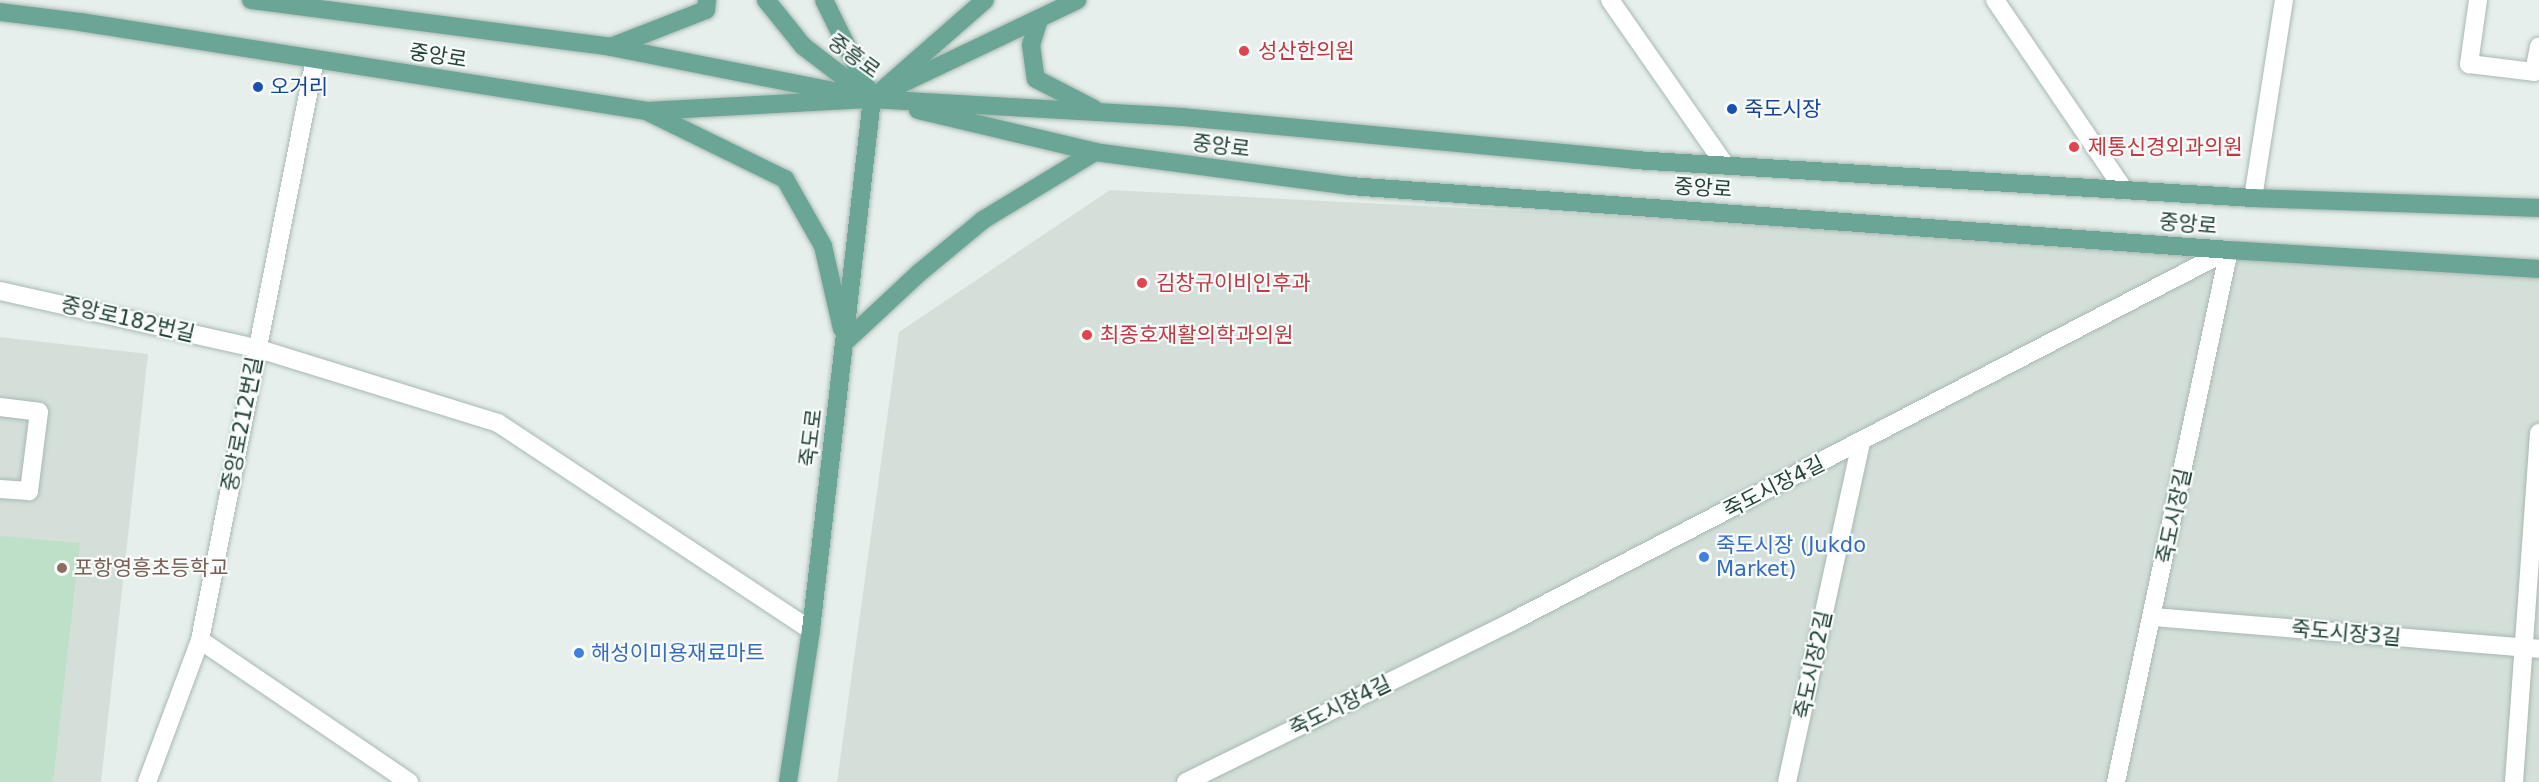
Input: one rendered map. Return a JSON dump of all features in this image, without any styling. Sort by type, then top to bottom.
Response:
[{"type":"main road","name":"중앙로","points":[[251,0],[611,47],[872,99],[1095,152],[1350,186],[2229,250],[2539,269]]},
{"type":"main road","points":[[611,47],[706,10],[707,0]]},
{"type":"main road","name":"중흥로","points":[[766,0],[803,46],[872,99]]},
{"type":"main road","name":"중흥로","points":[[824,0],[872,99]]},
{"type":"main road","points":[[872,99],[985,0]]},
{"type":"main road","points":[[872,99],[1077,0]]},
{"type":"main road","name":"중앙로","points":[[0,12],[647,111],[872,99],[1098,112],[1725,165],[2253,198],[2539,208]]},
{"type":"main road","points":[[1039,19],[1031,45],[1036,79],[1098,112]]},
{"type":"main road","name":"죽도로","points":[[788,782],[811,630],[872,99]]},
{"type":"main road","points":[[647,111],[785,180],[823,246],[845,342]]},
{"type":"main road","points":[[845,342],[919,273],[983,220],[1095,152]]},
{"type":"street","points":[[1610,0],[1725,165]]},
{"type":"street","points":[[1995,0],[2124,189]]},
{"type":"street","points":[[2253,198],[2284,0]]},
{"type":"street","points":[[2478,0],[2469,64],[2534,72],[2539,45]]},
{"type":"street","name":"중앙로212번길","points":[[147,782],[200,640],[315,59]]},
{"type":"street","name":"죽도시장4길","points":[[1186,782],[1511,622],[1861,443],[2229,250]]},
{"type":"street","name":"죽도시장길","points":[[2116,782],[2153,617],[2229,250]]},
{"type":"street","name":"중앙로182번길","points":[[0,291],[256,348],[498,423],[811,630]]},
{"type":"street","points":[[0,407],[39,412],[29,491],[0,489]]},
{"type":"street","points":[[2514,782],[2531,649],[2539,433]]},
{"type":"street","name":"죽도시장2길","points":[[1787,782],[1861,443]]},
{"type":"street","name":"죽도시장3길","points":[[2153,617],[2531,649]]},
{"type":"street","points":[[200,640],[409,782]]},
{"type":"shaded area","name":"죽도시장 (Jukdo Market)","points":[[1110,190],[2190,245],[2539,269],[2539,782],[837,782],[899,332]]},
{"type":"shaded area","name":"포항영흥초등학교","points":[[0,337],[148,354],[101,782],[0,782]]},
{"type":"green space","points":[[0,536],[80,543],[53,782],[0,782]]},
{"type":"place","name":"성산한의원","points":[[1244,51]]},
{"type":"place","name":"오거리","points":[[258,87]]},
{"type":"place","name":"죽도시장","points":[[1732,109]]},
{"type":"place","name":"제통신경외과의원","points":[[2074,147]]},
{"type":"place","name":"김창규이비인후과","points":[[1142,283]]},
{"type":"place","name":"최종호재활의학과의원","points":[[1087,335]]},
{"type":"place","name":"죽도시장 (Jukdo Market)","points":[[1704,557]]},
{"type":"place","name":"포항영흥초등학교","points":[[62,568]]},
{"type":"place","name":"해성이미용재료마트","points":[[579,653]]}]
